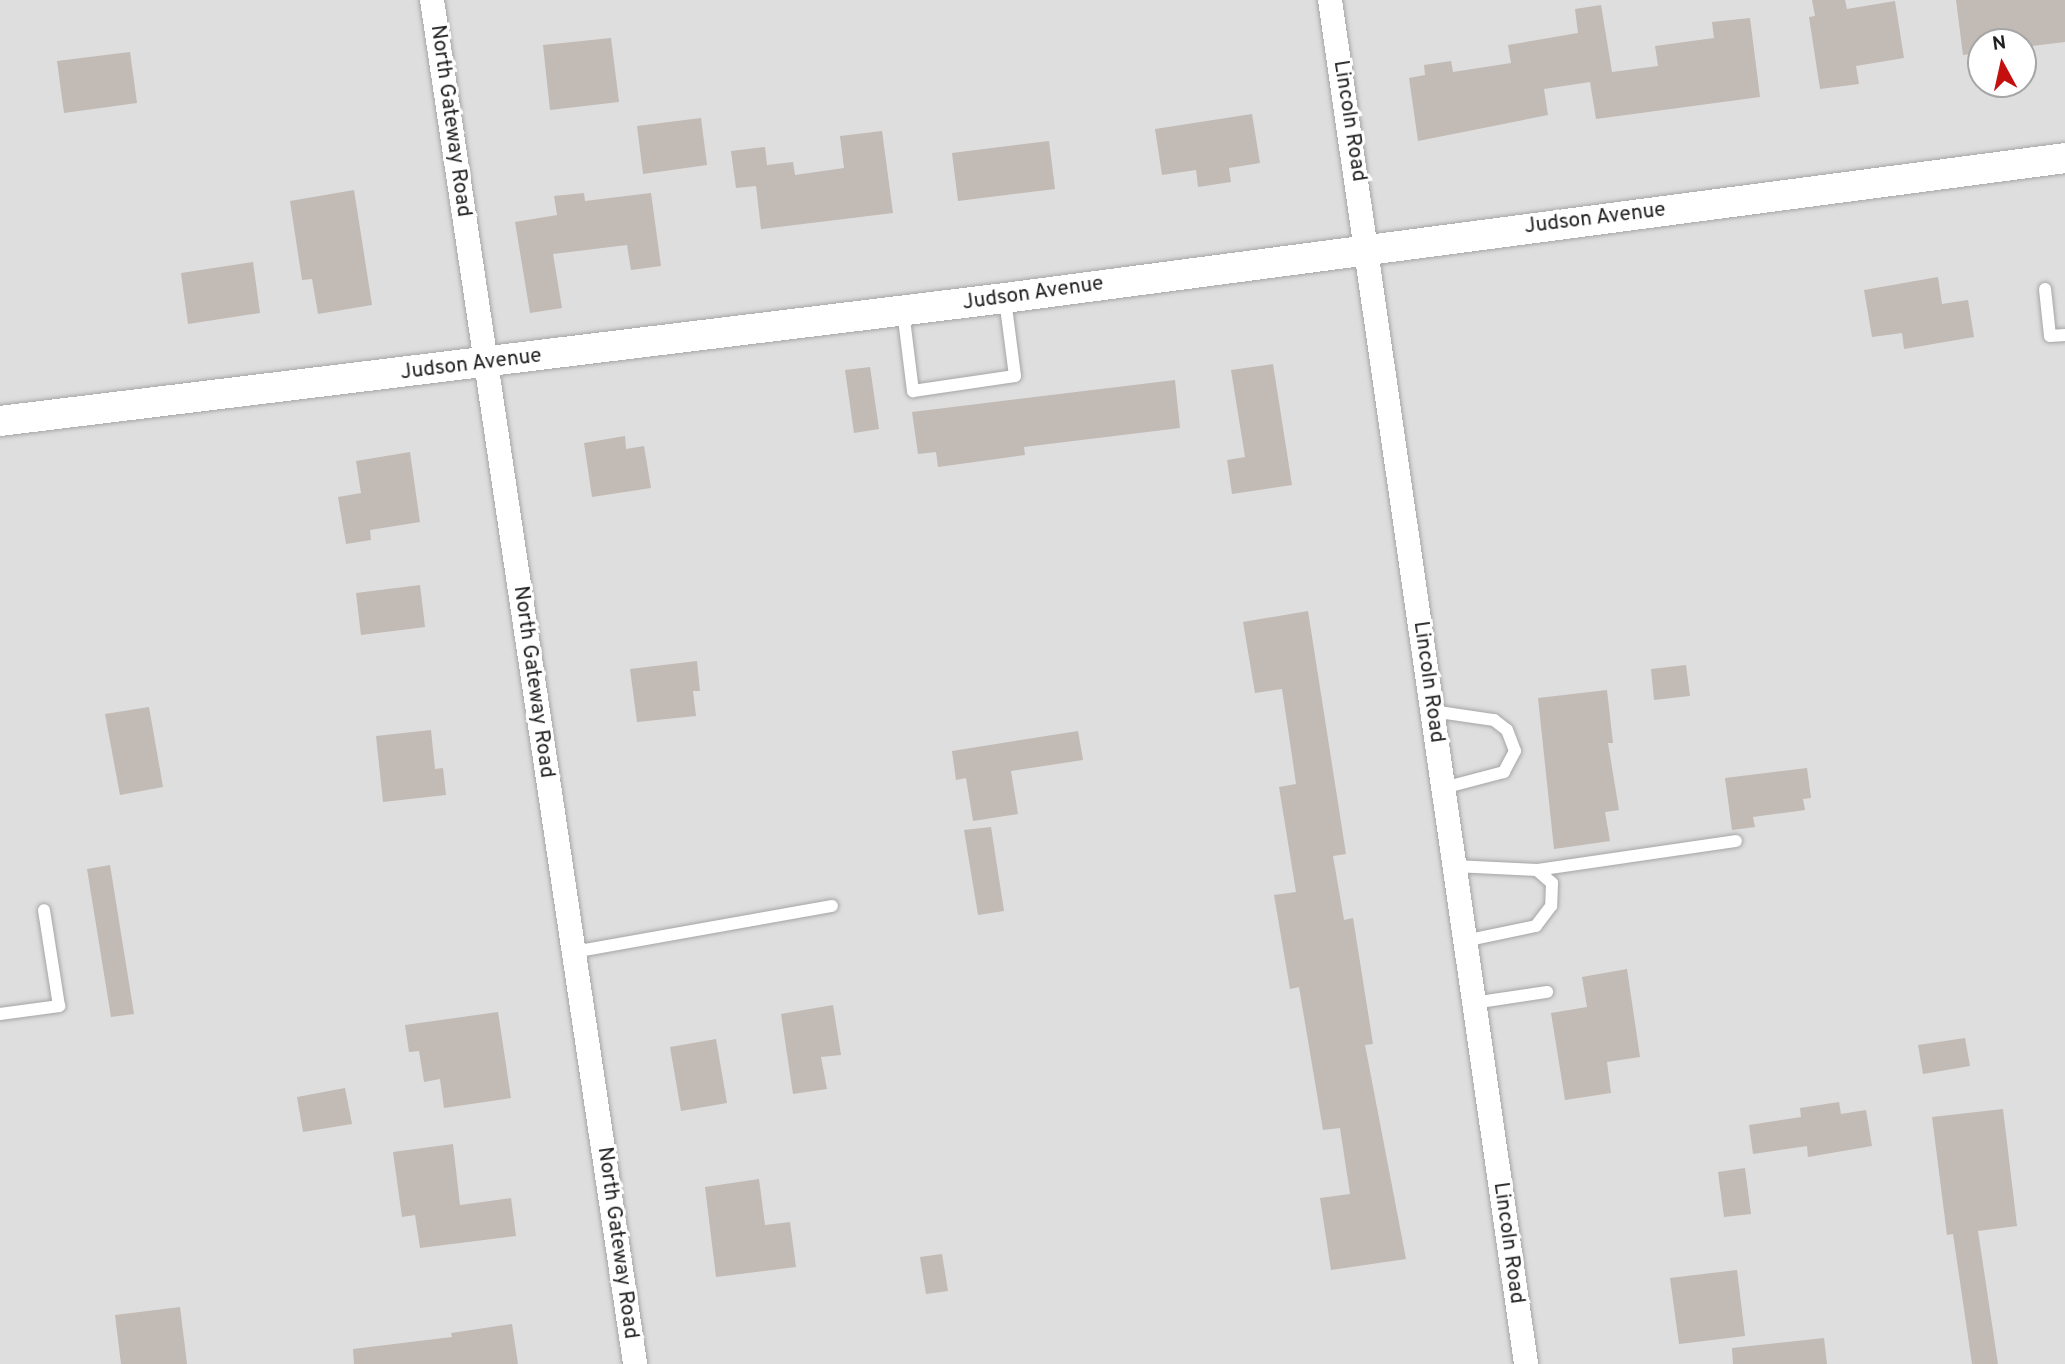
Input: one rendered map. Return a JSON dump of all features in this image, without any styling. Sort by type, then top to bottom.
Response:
[{"type":"street","name":"North Gateway Road","points":[[432,0],[635,1364]]},
{"type":"street","name":"Lincoln Road","points":[[1331,0],[1369,248],[1472,1003],[1526,1364]]},
{"type":"street","name":"Judson Avenue","points":[[0,421],[903,311],[2065,158]]},
{"type":"lane","points":[[2045,289],[2050,336],[2065,335]]},
{"type":"lane","points":[[903,311],[913,391],[1015,376],[1004,298]]},
{"type":"lane","points":[[1432,710],[1494,720],[1507,730],[1515,751],[1504,772],[1443,788]]},
{"type":"lane","points":[[1454,866],[1537,870],[1736,841]]},
{"type":"lane","points":[[1464,941],[1536,926],[1551,906],[1552,883],[1537,870]]},
{"type":"lane","points":[[573,951],[832,906]]},
{"type":"lane","points":[[0,1014],[59,1006],[44,910]]},
{"type":"lane","points":[[1472,1003],[1547,992]]},
{"type":"shaded area","points":[[0,0],[2065,0],[2065,1364],[0,1364]]},
{"type":"building","points":[[1812,0],[1845,0],[1847,9],[1895,1],[1904,58],[1856,66],[1859,84],[1820,89],[1809,17],[1815,16]]},
{"type":"building","points":[[1956,0],[2065,0],[2065,42],[2037,45],[2037,28],[1967,28],[1967,55],[1963,55]]},
{"type":"building","points":[[1601,5],[1612,72],[1658,66],[1655,46],[1714,38],[1712,22],[1750,18],[1760,97],[1596,119],[1590,82],[1544,89],[1548,115],[1418,141],[1409,78],[1425,75],[1424,65],[1451,61],[1453,72],[1511,63],[1508,45],[1578,33],[1575,9]]},
{"type":"building","points":[[611,38],[619,102],[550,110],[543,45]]},
{"type":"building","points":[[130,52],[137,103],[64,113],[57,61]]},
{"type":"building","points":[[1252,114],[1260,163],[1229,168],[1231,182],[1198,187],[1196,170],[1162,175],[1155,129]]},
{"type":"building","points":[[701,118],[707,165],[643,174],[637,126]]},
{"type":"building","points":[[882,131],[893,213],[761,229],[756,186],[736,188],[731,151],[765,147],[767,165],[793,162],[795,175],[844,168],[840,136]]},
{"type":"building","points":[[1049,141],[1055,189],[958,201],[952,153]]},
{"type":"building","points":[[354,190],[372,305],[318,314],[312,279],[302,280],[290,201]]},
{"type":"building","points":[[584,193],[585,201],[651,193],[661,266],[631,270],[627,245],[553,254],[562,308],[530,313],[515,222],[557,215],[554,196]]},
{"type":"building","points":[[253,262],[260,313],[188,324],[181,273]]},
{"type":"building","points":[[1938,277],[1942,304],[1968,300],[1974,337],[1904,349],[1902,333],[1872,337],[1864,290]]},
{"type":"building","points":[[1273,364],[1292,485],[1232,494],[1227,460],[1245,457],[1231,370]]},
{"type":"building","points":[[870,367],[879,429],[854,433],[845,370]]},
{"type":"building","points":[[1175,380],[1180,428],[1024,447],[1025,455],[938,467],[936,452],[918,454],[912,412]]},
{"type":"building","points":[[625,436],[626,449],[644,446],[651,488],[592,497],[584,443]]},
{"type":"building","points":[[410,452],[420,522],[370,530],[371,540],[346,544],[338,497],[361,493],[356,461]]},
{"type":"building","points":[[420,585],[425,627],[361,635],[356,593]]},
{"type":"building","points":[[1308,611],[1346,854],[1333,856],[1344,920],[1353,918],[1373,1044],[1365,1045],[1406,1259],[1331,1270],[1320,1198],[1350,1194],[1340,1128],[1323,1130],[1299,987],[1290,989],[1274,895],[1296,892],[1279,787],[1296,784],[1282,689],[1255,693],[1243,622]]},
{"type":"building","points":[[697,661],[700,691],[693,691],[696,716],[637,722],[630,669]]},
{"type":"building","points":[[1686,665],[1690,696],[1654,700],[1651,669]]},
{"type":"building","points":[[1607,690],[1613,743],[1608,743],[1619,810],[1605,812],[1610,841],[1554,849],[1538,698]]},
{"type":"building","points":[[149,707],[163,787],[120,795],[105,714]]},
{"type":"building","points":[[431,730],[435,769],[443,768],[446,795],[383,802],[376,736]]},
{"type":"building","points":[[1078,731],[1083,760],[1011,771],[1018,814],[973,821],[966,778],[956,780],[952,751]]},
{"type":"building","points":[[1807,768],[1811,798],[1803,799],[1805,810],[1753,817],[1755,827],[1732,830],[1725,778]]},
{"type":"building","points":[[991,827],[1004,911],[978,915],[964,830]]},
{"type":"building","points":[[110,865],[134,1014],[111,1017],[87,869]]},
{"type":"building","points":[[1627,969],[1640,1057],[1607,1062],[1611,1093],[1565,1100],[1551,1013],[1587,1007],[1582,977]]},
{"type":"building","points":[[833,1005],[841,1055],[821,1057],[827,1089],[793,1094],[781,1014]]},
{"type":"building","points":[[498,1012],[511,1098],[444,1108],[440,1079],[424,1082],[419,1051],[409,1052],[405,1025]]},
{"type":"building","points":[[1965,1038],[1970,1066],[1923,1074],[1918,1045]]},
{"type":"building","points":[[716,1039],[727,1103],[681,1111],[670,1047]]},
{"type":"building","points":[[345,1088],[352,1124],[303,1132],[297,1097]]},
{"type":"building","points":[[1839,1102],[1841,1114],[1866,1110],[1872,1146],[1808,1157],[1807,1146],[1753,1154],[1749,1125],[1801,1117],[1800,1108]]},
{"type":"building","points":[[2003,1109],[2017,1226],[1978,1231],[1998,1364],[1972,1364],[1953,1234],[1947,1235],[1932,1117]]},
{"type":"building","points":[[453,1144],[460,1205],[511,1198],[516,1236],[420,1248],[415,1215],[402,1217],[393,1152]]},
{"type":"building","points":[[1745,1168],[1751,1214],[1724,1217],[1718,1172]]},
{"type":"building","points":[[759,1179],[765,1225],[790,1222],[796,1267],[716,1277],[705,1187]]},
{"type":"building","points":[[942,1254],[948,1291],[926,1294],[920,1257]]},
{"type":"building","points":[[1737,1270],[1745,1336],[1679,1344],[1670,1278]]},
{"type":"building","points":[[180,1307],[187,1364],[121,1364],[115,1315]]},
{"type":"building","points":[[512,1324],[518,1364],[354,1364],[353,1349],[452,1337],[451,1333]]},
{"type":"building","points":[[1824,1338],[1827,1364],[1733,1364],[1732,1348]]}]
